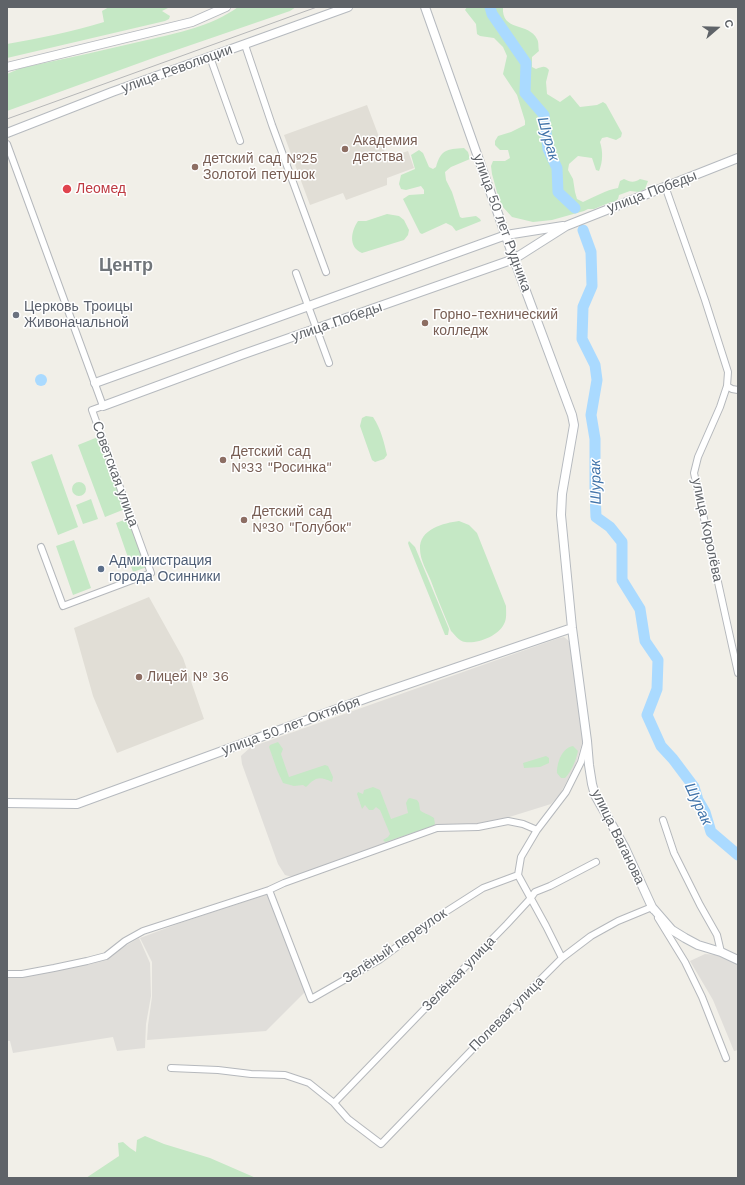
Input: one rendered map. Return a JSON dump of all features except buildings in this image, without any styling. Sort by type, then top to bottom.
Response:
[{"type":"street","points":[[7,67],[192,22],[226,7]]},
{"type":"street","name":"улица Революции","points":[[7,133],[105,95],[348,7]]},
{"type":"street","name":"улица 50 лет Рудника","points":[[425,7],[514,259],[571,411],[574,425],[562,494],[561,514],[572,628]]},
{"type":"street","points":[[245,45],[272,125],[326,272]]},
{"type":"street","points":[[210,57],[240,140]]},
{"type":"street","name":"Советская улица","points":[[7,144],[103,406],[92,410],[151,573],[63,606],[41,547]]},
{"type":"street","name":"улица Победы","points":[[103,406],[241,355],[514,259],[566,226],[738,158]]},
{"type":"street","name":"улица Королёва","points":[[665,186],[705,300],[728,372],[727,386],[717,416],[698,456],[694,473],[736,651],[738,673]]},
{"type":"street","name":"улица Победы","points":[[95,383],[506,235],[566,226]]},
{"type":"street","points":[[296,273],[329,363]]},
{"type":"street","points":[[727,386],[738,390]]},
{"type":"street","name":"улица Ваганова","points":[[572,628],[592,784],[595,795],[625,848],[652,907],[685,962],[702,997],[726,1058]]},
{"type":"street","name":"улица 50 лет Октября","points":[[7,803],[77,804],[370,697],[572,628]]},
{"type":"street","points":[[562,958],[518,875],[521,857],[537,830],[566,792],[581,762],[587,741]]},
{"type":"street","points":[[662,820],[674,853],[717,935],[721,952]]},
{"type":"street","points":[[7,974],[22,974],[106,956],[125,942],[143,932],[269,890],[284,883],[437,828],[478,827],[508,821],[523,824],[537,830]]},
{"type":"street","name":"Зелёная улица","points":[[334,1103],[530,899],[535,892],[550,886],[596,862]]},
{"type":"street","name":"Зелёный переулок","points":[[269,890],[311,999],[379,960],[436,918],[483,888],[518,875]]},
{"type":"street","name":"улица Ваганова","points":[[652,907],[672,930],[698,945],[721,952],[738,960]]},
{"type":"street","name":"Полевая улица","points":[[334,1103],[348,1119],[381,1144],[562,958],[591,936],[618,921],[652,907]]},
{"type":"street","points":[[171,1068],[285,1075],[309,1083],[334,1103]]},
{"type":"shaded area","points":[[367,105],[387,158],[408,151],[414,168],[387,178],[387,185],[346,200],[343,193],[310,205],[284,135]]},
{"type":"shaded area","name":"Лицей № 36","points":[[149,597],[183,658],[204,719],[117,753],[93,696],[74,628]]},
{"type":"shaded area","points":[[564,637],[569,641],[572,649],[583,740],[575,766],[560,794],[551,804],[490,823],[436,826],[333,864],[292,877],[285,875],[278,864],[242,764],[241,756],[251,747]]},
{"type":"shaded area","points":[[268,894],[305,992],[266,1031],[147,1040],[152,997],[152,962],[140,938]]},
{"type":"shaded area","points":[[139,938],[150,963],[151,996],[146,1024],[145,1048],[117,1051],[113,1037],[13,1053],[10,1041],[7,1041],[7,978],[18,978],[101,960]]},
{"type":"shaded area","points":[[705,954],[719,955],[735,962],[738,966],[738,1050],[734,1051],[713,1000],[690,961]]},
{"type":"green space","points":[[109,7],[170,7],[162,11],[170,16],[169,19],[165,21],[7,58],[7,44],[68,32],[104,22],[102,11]]},
{"type":"green space","points":[[238,7],[296,7],[290,11],[156,57],[7,111],[7,74],[21,68],[194,28],[228,14]]},
{"type":"green space","points":[[467,7],[503,7],[506,20],[511,24],[528,30],[533,34],[538,40],[539,51],[532,57],[532,67],[536,69],[542,67],[548,68],[549,70],[546,82],[547,94],[560,102],[570,95],[580,107],[597,105],[603,102],[606,104],[622,133],[621,137],[616,140],[607,137],[602,138],[600,142],[602,149],[602,160],[599,171],[596,170],[592,158],[578,156],[569,164],[568,170],[573,179],[577,199],[583,202],[618,188],[620,181],[624,179],[632,182],[640,179],[648,181],[645,189],[639,192],[630,191],[619,195],[618,199],[614,202],[594,209],[588,209],[552,220],[533,222],[512,217],[502,206],[498,196],[491,166],[493,161],[505,161],[510,158],[508,150],[500,150],[495,145],[495,141],[498,136],[511,132],[525,125],[525,121],[517,95],[503,74],[507,56],[503,47],[494,38],[480,36],[477,34],[476,24],[465,10]]},
{"type":"green space","points":[[464,148],[468,152],[470,159],[451,167],[445,172],[446,180],[452,192],[460,217],[476,216],[481,221],[456,231],[452,226],[446,223],[422,234],[420,233],[403,199],[409,195],[424,194],[424,190],[421,186],[406,190],[401,189],[399,184],[401,175],[415,169],[411,155],[419,150],[423,153],[429,167],[433,169],[436,167],[442,154],[449,150]]},
{"type":"green space","points":[[387,214],[399,216],[404,220],[409,230],[408,235],[404,240],[362,253],[354,247],[352,234],[358,221],[366,221]]},
{"type":"green space","points":[[366,416],[373,417],[376,422],[382,436],[387,455],[384,459],[375,462],[372,460],[360,426],[362,418]]},
{"type":"green space","points":[[98,437],[125,509],[105,517],[78,445]]},
{"type":"green space","points":[[52,454],[78,527],[58,535],[31,462]]},
{"type":"green space","points":[[76,482],[82,482],[86,486],[86,492],[82,496],[76,496],[72,492],[72,486]]},
{"type":"green space","points":[[91,499],[98,519],[83,524],[76,505]]},
{"type":"green space","points":[[129,518],[147,567],[133,572],[116,523]]},
{"type":"green space","points":[[459,521],[469,525],[477,533],[506,606],[506,620],[501,628],[487,638],[476,642],[465,642],[457,638],[451,631],[420,553],[421,542],[428,532],[440,525]]},
{"type":"green space","points":[[74,540],[91,588],[73,595],[56,546]]},
{"type":"green space","points":[[409,541],[415,547],[449,629],[448,635],[445,635],[409,546]]},
{"type":"green space","points":[[278,742],[283,749],[281,754],[289,777],[325,765],[328,766],[333,777],[332,782],[318,778],[306,787],[303,785],[294,786],[283,783],[269,747],[270,745]]},
{"type":"green space","points":[[573,746],[578,751],[575,762],[565,778],[561,778],[557,773],[559,760],[569,747]]},
{"type":"green space","points":[[546,756],[549,758],[549,763],[540,767],[524,768],[523,763]]},
{"type":"green space","points":[[373,787],[380,790],[391,819],[408,813],[406,803],[410,798],[417,800],[420,810],[434,818],[435,824],[433,826],[385,842],[383,840],[390,834],[380,810],[376,807],[373,810],[369,810],[365,805],[362,809],[357,794],[358,792],[363,794],[364,790]]},
{"type":"green space","points":[[145,1136],[164,1144],[210,1158],[256,1178],[86,1178],[119,1156],[118,1143],[123,1142],[136,1152],[137,1140]]},
{"type":"water","points":[[41,374],[45,376],[47,380],[45,384],[41,386],[37,384],[35,380],[37,376]]},
{"type":"waterway","name":"Шурак","points":[[490,7],[492,14],[526,63],[525,93],[544,115],[548,149],[557,168],[558,192],[575,208]]},
{"type":"waterway","name":"Шурак","points":[[583,230],[591,252],[592,286],[583,307],[582,339],[595,365],[597,380],[591,415],[595,439],[596,517],[610,527],[622,542],[622,580],[640,609],[645,641],[658,660],[657,689],[647,715],[661,746],[694,787],[698,800],[705,812],[711,832],[738,855]]},
{"type":"tram line","points":[[7,119],[317,7]]},
{"type":"place","name":"Академия детства","points":[[345,149]]},
{"type":"place","name":"детский сад №25 Золотой петушок","points":[[195,167]]},
{"type":"place","name":"Леомед","points":[[67,189]]},
{"type":"place","name":"Церковь Троицы Живоначальной","points":[[16,315]]},
{"type":"place","name":"Горно-технический колледж","points":[[425,323]]},
{"type":"place","name":"Детский сад №33 \"Росинка\"","points":[[223,460]]},
{"type":"place","name":"Детский сад №30 \"Голубок\"","points":[[244,520]]},
{"type":"place","name":"Администрация города Осинники","points":[[101,569]]},
{"type":"place","name":"Лицей № 36","points":[[139,677]]},
{"type":"district","name":"Центр","points":[[126,266]]}]
